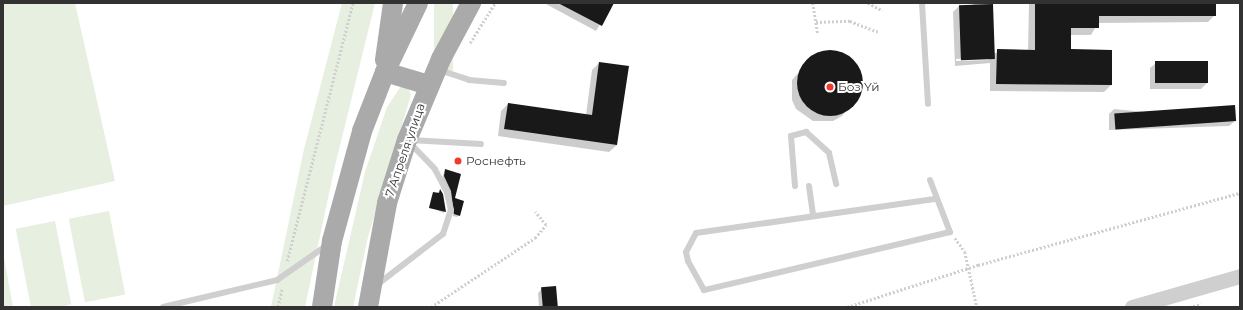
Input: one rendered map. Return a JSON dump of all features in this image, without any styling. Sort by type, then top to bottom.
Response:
[{"type":"main road","points":[[384,72],[393,3]]},
{"type":"main road","points":[[322,307],[332,241],[362,131],[384,72],[418,3]]},
{"type":"main road","name":"7 Апреля улица","points":[[368,299],[387,203],[407,140],[432,77],[471,3]]},
{"type":"main road","points":[[384,72],[432,77]]},
{"type":"street","points":[[1132,307],[1240,276]]},
{"type":"lane","points":[[922,3],[928,104]]},
{"type":"lane","points":[[432,77],[504,83]]},
{"type":"lane","points":[[795,186],[791,136],[806,132],[829,153],[836,184]]},
{"type":"lane","points":[[407,140],[481,144]]},
{"type":"lane","points":[[368,299],[443,234],[451,210],[447,192],[435,169],[407,140]]},
{"type":"lane","points":[[930,180],[935,199],[950,232],[704,290],[688,261],[686,252],[696,233],[935,199]]},
{"type":"lane","points":[[809,186],[813,216]]},
{"type":"lane","points":[[164,307],[257,286],[284,275],[332,241]]},
{"type":"path","points":[[278,307],[284,275],[353,3]]},
{"type":"path","points":[[813,3],[818,34]]},
{"type":"path","points":[[868,3],[882,10]]},
{"type":"path","points":[[816,22],[850,21],[879,32]]},
{"type":"path","points":[[847,307],[967,269],[1240,193]]},
{"type":"path","points":[[431,307],[535,238],[546,225],[535,212]]},
{"type":"path","points":[[950,232],[965,252],[967,269],[977,306]]},
{"type":"green space","points":[[3,3],[75,3],[115,181],[3,206]]},
{"type":"green space","points":[[342,3],[375,3],[334,170],[305,307],[271,307],[304,149]]},
{"type":"green space","points":[[434,3],[453,3],[453,71],[434,71]]},
{"type":"green space","points":[[401,86],[409,89],[411,95],[368,237],[353,307],[334,307],[365,172],[387,107]]},
{"type":"green space","points":[[109,211],[125,294],[85,302],[69,219]]},
{"type":"green space","points":[[55,221],[71,304],[58,307],[31,307],[16,229]]},
{"type":"green space","points":[[3,252],[13,307],[3,307]]},
{"type":"building","points":[[558,3],[614,3],[602,26]]},
{"type":"building","points":[[1035,3],[1216,3],[1216,16],[1099,16],[1099,28],[1071,28],[1071,49],[1112,50],[1112,85],[996,84],[997,49],[1035,50]]},
{"type":"building","points":[[993,4],[995,59],[961,60],[959,5]]},
{"type":"building","name":"Боз Үй","points":[[830,50],[842,53],[853,60],[860,71],[863,83],[860,95],[853,106],[842,113],[830,116],[818,113],[807,106],[800,95],[797,83],[800,71],[807,60],[818,53]]},
{"type":"building","points":[[1155,61],[1208,61],[1208,83],[1155,83]]},
{"type":"building","points":[[599,62],[629,66],[617,145],[504,129],[508,103],[592,115]]},
{"type":"building","points":[[1235,105],[1236,121],[1115,129],[1114,113]]},
{"type":"building","points":[[445,169],[461,174],[455,198],[464,201],[460,216],[454,214],[451,191],[444,176]]},
{"type":"building","points":[[440,189],[443,194],[446,212],[429,208],[433,192],[439,193]]},
{"type":"building","points":[[556,286],[558,307],[543,307],[541,287]]},
{"type":"place","name":"Боз Үй","points":[[830,87]]},
{"type":"place","name":"Роснефть","points":[[458,161]]}]
